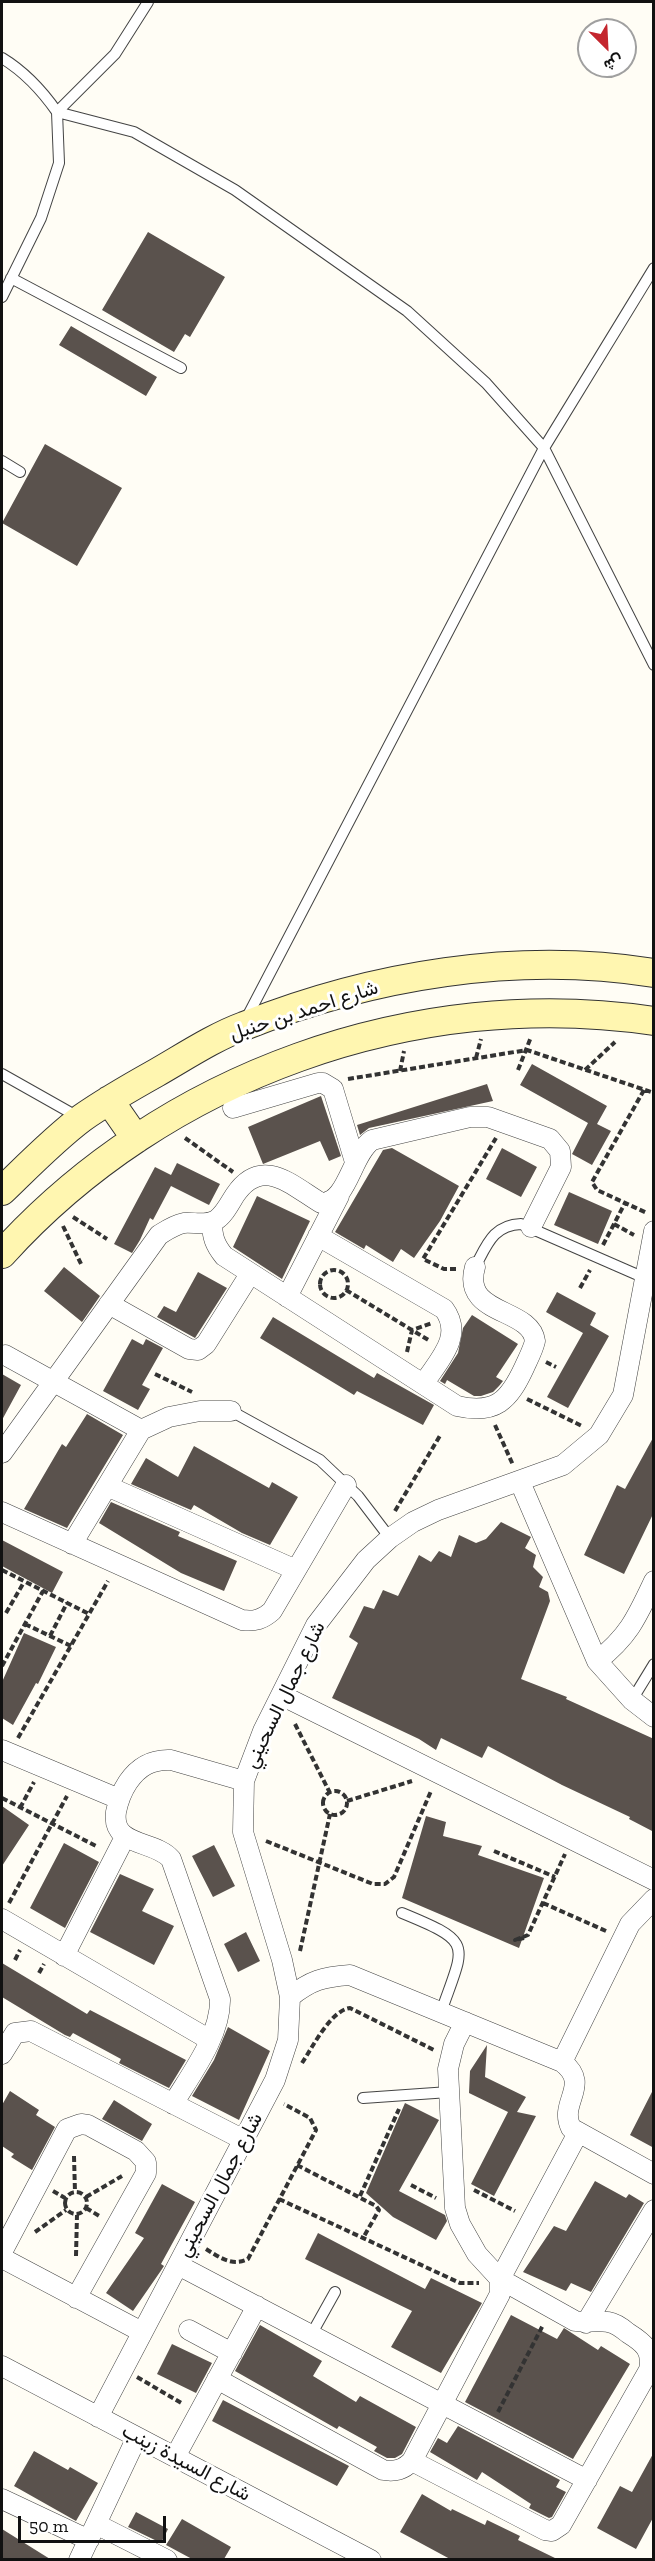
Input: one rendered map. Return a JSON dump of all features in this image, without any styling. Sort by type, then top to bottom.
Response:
[{"type":"street","name":"شارع احمد بن حنبل","points":[[2,1191],[81,1119],[109,1100],[242,1026],[353,990],[447,971],[543,965],[632,969],[654,973]]},
{"type":"street","points":[[2,1254],[52,1204],[136,1139],[221,1090],[281,1063],[344,1042],[408,1027],[486,1016],[538,1013],[647,1020]]},
{"type":"street","points":[[233,1108],[323,1083],[333,1089],[355,1162]]},
{"type":"street","points":[[109,1100],[136,1139]]},
{"type":"street","points":[[287,1297],[355,1162],[367,1144],[379,1138],[470,1117],[488,1117],[550,1139],[556,1144],[562,1159],[561,1167],[531,1227]]},
{"type":"street","points":[[2,1453],[159,1235],[183,1223],[212,1222],[219,1218],[246,1181],[264,1174],[273,1174],[321,1203],[331,1202],[339,1196]]},
{"type":"street","points":[[212,1222],[212,1234],[216,1247],[224,1256],[249,1274],[457,1406],[472,1409],[487,1408],[501,1402],[512,1392],[534,1346],[535,1336],[530,1328],[483,1300],[477,1293],[473,1276],[475,1266]]},
{"type":"street","name":"شارع جمال السحيني","points":[[98,2416],[271,2088],[288,2040],[290,1997],[282,1960],[243,1832],[244,1781],[263,1731],[316,1626],[387,1534],[438,1510],[563,1465],[599,1435],[623,1395],[649,1278],[654,1231]]},
{"type":"street","points":[[318,1236],[444,1309],[450,1317],[453,1335],[446,1351],[424,1383]]},
{"type":"street","points":[[109,1304],[189,1349],[198,1350],[206,1344],[249,1274]]},
{"type":"street","points":[[5,1355],[141,1430]]},
{"type":"street","points":[[72,1544],[141,1430],[168,1417],[200,1411],[231,1411]]},
{"type":"street","points":[[520,1482],[597,1661],[632,1700],[654,1717]]},
{"type":"street","points":[[2,1512],[242,1620],[250,1621],[259,1620],[272,1611],[346,1485]]},
{"type":"street","points":[[107,1486],[296,1570]]},
{"type":"street","points":[[597,1661],[618,1644],[634,1622],[654,1581]]},
{"type":"street","points":[[281,1695],[654,1880]]},
{"type":"street","points":[[4,1757],[42,1767],[119,1799]]},
{"type":"street","points":[[173,2104],[210,2040],[221,2014],[220,1999],[174,1866],[166,1853],[125,1837],[115,1820],[119,1799],[127,1783],[139,1769],[160,1759],[171,1760],[244,1781]]},
{"type":"street","points":[[64,1956],[125,1837]]},
{"type":"street","points":[[562,2062],[630,1924],[652,1903]]},
{"type":"street","points":[[4,1913],[64,1956],[210,2040]]},
{"type":"street","points":[[290,1997],[305,1985],[324,1977],[350,1975],[562,2062],[573,2073],[575,2080],[575,2088],[566,2111],[567,2120],[578,2133],[654,2174]]},
{"type":"street","points":[[412,2461],[548,2531],[561,2525],[649,2370],[651,2361],[645,2344],[618,2326],[604,2321],[586,2323],[575,2321],[500,2279],[467,2240],[455,2208],[448,2069],[454,2044],[465,2022]]},
{"type":"street","points":[[2,2054],[15,2033],[31,2031],[244,2140]]},
{"type":"street","points":[[2,2252],[67,2129],[81,2124],[88,2125],[136,2151],[146,2162],[146,2173],[76,2298]]},
{"type":"street","points":[[217,2379],[383,2470],[399,2470],[412,2461],[500,2294],[500,2279],[578,2133]]},
{"type":"street","points":[[586,2323],[654,2210]]},
{"type":"street","points":[[2,2258],[142,2332]]},
{"type":"street","points":[[178,2265],[587,2480]]},
{"type":"street","points":[[175,2457],[257,2306]]},
{"type":"street","points":[[189,2330],[232,2353]]},
{"type":"street","name":"شارع السيدة زينب","points":[[2,2366],[365,2558]]},
{"type":"street","points":[[79,2559],[137,2437]]},
{"type":"street","points":[[2,2499],[167,2559]]},
{"type":"lane","points":[[57,112],[115,54],[148,2]]},
{"type":"lane","points":[[2,58],[18,68],[40,88],[57,112],[59,163],[41,218],[2,297]]},
{"type":"lane","points":[[57,112],[134,132],[235,190],[407,311],[486,383],[544,448],[654,664]]},
{"type":"lane","points":[[242,1026],[544,448],[654,268]]},
{"type":"lane","points":[[11,278],[180,368]]},
{"type":"lane","points":[[2,461],[20,472]]},
{"type":"lane","points":[[2,1074],[81,1119]]},
{"type":"lane","points":[[475,1266],[492,1235],[500,1228],[521,1224],[649,1278]]},
{"type":"lane","points":[[231,1411],[320,1460],[358,1496],[387,1534]]},
{"type":"lane","points":[[632,1700],[654,1664]]},
{"type":"lane","points":[[402,1914],[443,1930],[456,1940],[460,1956],[441,2013]]},
{"type":"lane","points":[[363,2098],[449,2092]]},
{"type":"lane","points":[[311,2335],[335,2292]]},
{"type":"path","points":[[518,1070],[527,1050],[538,1013]]},
{"type":"path","points":[[585,1070],[647,1020]]},
{"type":"path","points":[[323,1083],[527,1050],[654,1093]]},
{"type":"path","points":[[644,1090],[592,1184],[597,1190],[654,1216]]},
{"type":"path","points":[[163,1122],[246,1181]]},
{"type":"path","points":[[475,1266],[444,1269],[423,1259],[506,1122]]},
{"type":"path","points":[[52,1204],[107,1239]]},
{"type":"path","points":[[52,1204],[82,1266]]},
{"type":"path","points":[[329,1271],[341,1271],[348,1282],[346,1290],[339,1297],[327,1296],[320,1286],[320,1280],[329,1271]]},
{"type":"path","points":[[346,1290],[446,1351]]},
{"type":"path","points":[[412,1330],[450,1317]]},
{"type":"path","points":[[403,1370],[412,1330]]},
{"type":"path","points":[[512,1392],[599,1435]]},
{"type":"path","points":[[487,1408],[520,1482]]},
{"type":"path","points":[[387,1534],[441,1434]]},
{"type":"path","points":[[4,1757],[118,1564]]},
{"type":"path","points":[[2,1570],[89,1614]]},
{"type":"path","points":[[6,1613],[24,1582]]},
{"type":"path","points":[[2,1663],[43,1591]]},
{"type":"path","points":[[50,1636],[67,1603]]},
{"type":"path","points":[[25,1624],[71,1646]]},
{"type":"path","points":[[281,1695],[330,1793]]},
{"type":"path","points":[[20,1808],[42,1767]]},
{"type":"path","points":[[347,1800],[438,1773]]},
{"type":"path","points":[[243,1832],[373,1884],[385,1884],[394,1877],[438,1773]]},
{"type":"path","points":[[4,1913],[75,1781]]},
{"type":"path","points":[[330,1793],[340,1793],[347,1800],[347,1806],[341,1814],[330,1814]]},
{"type":"path","points":[[300,1952],[330,1814],[324,1806],[324,1801],[330,1793]]},
{"type":"path","points":[[2,1798],[115,1856]]},
{"type":"path","points":[[524,1938],[528,1935],[572,1840]]},
{"type":"path","points":[[494,1851],[555,1877]]},
{"type":"path","points":[[543,1903],[623,1938]]},
{"type":"path","points":[[190,2241],[229,2262],[242,2262],[248,2259],[316,2130],[305,2114],[271,2088],[297,2070],[334,2016],[346,2008],[435,2051],[441,2055],[448,2069]]},
{"type":"path","points":[[360,2196],[405,2095]]},
{"type":"path","points":[[86,2197],[146,2162]]},
{"type":"path","points":[[297,2165],[373,2202],[379,2210],[363,2238]]},
{"type":"path","points":[[454,2180],[532,2219]]},
{"type":"path","points":[[81,2193],[86,2197],[88,2203],[83,2213],[77,2215],[66,2210],[65,2198],[69,2194],[81,2193]]},
{"type":"path","points":[[279,2199],[460,2283],[475,2284],[500,2279]]},
{"type":"path","points":[[490,2428],[552,2308]]},
{"type":"path","points":[[123,2369],[199,2414]]},
{"type":"building","points":[[148,232],[225,277],[190,337],[185,334],[174,352],[102,310]]},
{"type":"building","points":[[71,326],[157,377],[146,396],[59,345]]},
{"type":"building","points":[[45,444],[122,488],[77,566],[2,523]]},
{"type":"building","points":[[532,1064],[607,1106],[597,1124],[611,1131],[592,1165],[572,1154],[588,1123],[520,1085]]},
{"type":"building","points":[[487,1084],[493,1101],[369,1128],[360,1135],[357,1125]]},
{"type":"building","points":[[321,1096],[341,1156],[329,1161],[320,1141],[263,1164],[248,1127]]},
{"type":"building","points":[[392,1148],[459,1186],[440,1221],[414,1258],[401,1249],[393,1262],[366,1245],[364,1249],[335,1232],[383,1150]]},
{"type":"building","points":[[502,1148],[537,1167],[521,1197],[486,1179]]},
{"type":"building","points":[[177,1163],[220,1184],[209,1205],[171,1186],[153,1220],[150,1218],[132,1253],[114,1244],[155,1167],[171,1175]]},
{"type":"building","points":[[569,1192],[612,1211],[598,1244],[554,1225]]},
{"type":"building","points":[[257,1196],[310,1221],[282,1279],[233,1247]]},
{"type":"building","points":[[64,1267],[100,1296],[82,1322],[44,1291]]},
{"type":"building","points":[[198,1272],[227,1288],[195,1338],[157,1317],[164,1306],[176,1312]]},
{"type":"building","points":[[557,1292],[596,1313],[590,1325],[609,1336],[568,1408],[547,1397],[583,1333],[546,1312]]},
{"type":"building","points":[[472,1315],[518,1344],[496,1377],[503,1381],[493,1392],[481,1396],[474,1396],[447,1380],[445,1384],[440,1381],[458,1353],[463,1328]]},
{"type":"building","points":[[273,1317],[374,1378],[377,1373],[434,1405],[423,1425],[357,1391],[354,1395],[260,1338]]},
{"type":"building","points":[[132,1339],[143,1345],[146,1339],[163,1348],[142,1385],[150,1389],[138,1410],[103,1391]]},
{"type":"building","points":[[2,1374],[21,1385],[2,1420]]},
{"type":"building","points":[[87,1414],[123,1435],[67,1528],[24,1509],[62,1444],[66,1447]]},
{"type":"building","points":[[654,1436],[654,1512],[624,1574],[584,1555],[617,1485],[625,1489]]},
{"type":"building","points":[[194,1446],[269,1488],[272,1482],[298,1497],[270,1545],[242,1533],[194,1505],[191,1510],[131,1484],[146,1458],[178,1477]]},
{"type":"building","points":[[111,1502],[180,1532],[178,1536],[237,1561],[224,1591],[181,1573],[99,1523]]},
{"type":"building","points":[[501,1522],[531,1537],[525,1548],[536,1555],[533,1567],[543,1577],[539,1587],[548,1592],[550,1601],[521,1679],[567,1697],[566,1699],[654,1739],[654,1832],[629,1819],[630,1817],[488,1746],[482,1758],[441,1738],[436,1750],[419,1739],[332,1698],[358,1643],[349,1637],[364,1606],[374,1609],[383,1590],[398,1596],[419,1555],[431,1562],[439,1551],[451,1557],[459,1535],[476,1543],[486,1539]]},
{"type":"building","points":[[2,1540],[63,1572],[52,1593],[2,1566]]},
{"type":"building","points":[[24,1633],[56,1647],[38,1684],[36,1683],[13,1725],[2,1718],[2,1682]]},
{"type":"building","points":[[2,1806],[29,1825],[2,1866]]},
{"type":"building","points":[[426,1816],[446,1822],[443,1836],[482,1846],[478,1855],[544,1878],[519,1948],[402,1898]]},
{"type":"building","points":[[64,1843],[99,1862],[65,1928],[30,1908]]},
{"type":"building","points":[[214,1845],[235,1886],[213,1897],[192,1856]]},
{"type":"building","points":[[120,1874],[154,1889],[142,1911],[174,1926],[154,1965],[90,1932]]},
{"type":"building","points":[[246,1932],[260,1961],[238,1972],[224,1944]]},
{"type":"building","points":[[2,1963],[87,2014],[90,2010],[186,2060],[169,2088],[119,2063],[121,2059],[73,2033],[70,2037],[65,2035],[2,1997]]},
{"type":"building","points":[[228,2027],[270,2051],[239,2120],[192,2096],[214,2060]]},
{"type":"building","points":[[487,2045],[485,2077],[526,2097],[517,2112],[536,2116],[494,2196],[471,2184],[508,2112],[469,2093],[470,2071]]},
{"type":"building","points":[[654,2088],[654,2148],[630,2135]]},
{"type":"building","points":[[10,2091],[39,2110],[36,2115],[55,2127],[32,2170],[11,2157],[14,2154],[2,2146],[2,2105]]},
{"type":"building","points":[[114,2100],[152,2124],[142,2141],[102,2119]]},
{"type":"building","points":[[405,2103],[439,2120],[399,2191],[445,2215],[447,2221],[436,2240],[393,2217],[366,2193]]},
{"type":"building","points":[[595,2181],[626,2198],[629,2194],[644,2203],[591,2292],[571,2283],[566,2291],[523,2272],[554,2226],[566,2231]]},
{"type":"building","points":[[162,2184],[195,2202],[161,2264],[164,2266],[133,2311],[106,2293],[144,2238],[135,2233]]},
{"type":"building","points":[[318,2233],[425,2289],[431,2278],[482,2303],[441,2373],[391,2347],[412,2311],[305,2259]]},
{"type":"building","points":[[511,2315],[557,2339],[564,2328],[598,2350],[601,2346],[630,2364],[573,2459],[465,2402]]},
{"type":"building","points":[[260,2325],[322,2361],[313,2376],[356,2402],[360,2396],[416,2427],[402,2454],[395,2458],[387,2458],[374,2451],[377,2447],[339,2426],[337,2429],[235,2371]]},
{"type":"building","points":[[172,2344],[212,2363],[196,2393],[157,2374]]},
{"type":"building","points":[[223,2400],[349,2466],[337,2486],[212,2421]]},
{"type":"building","points":[[458,2426],[560,2480],[556,2487],[566,2492],[552,2517],[549,2518],[529,2508],[531,2504],[482,2472],[477,2480],[430,2452],[438,2438],[447,2443]]},
{"type":"building","points":[[34,2451],[98,2483],[76,2521],[14,2486]]},
{"type":"building","points":[[654,2452],[654,2516],[636,2549],[597,2528],[620,2486],[632,2492]]},
{"type":"building","points":[[422,2494],[451,2511],[452,2509],[485,2525],[487,2520],[520,2536],[518,2540],[557,2559],[450,2559],[400,2532]]},
{"type":"building","points":[[136,2512],[168,2529],[161,2543],[128,2527]]},
{"type":"building","points":[[182,2519],[231,2547],[224,2559],[192,2559],[166,2545]]},
{"type":"building","points":[[2,2529],[50,2559],[2,2559]]}]
